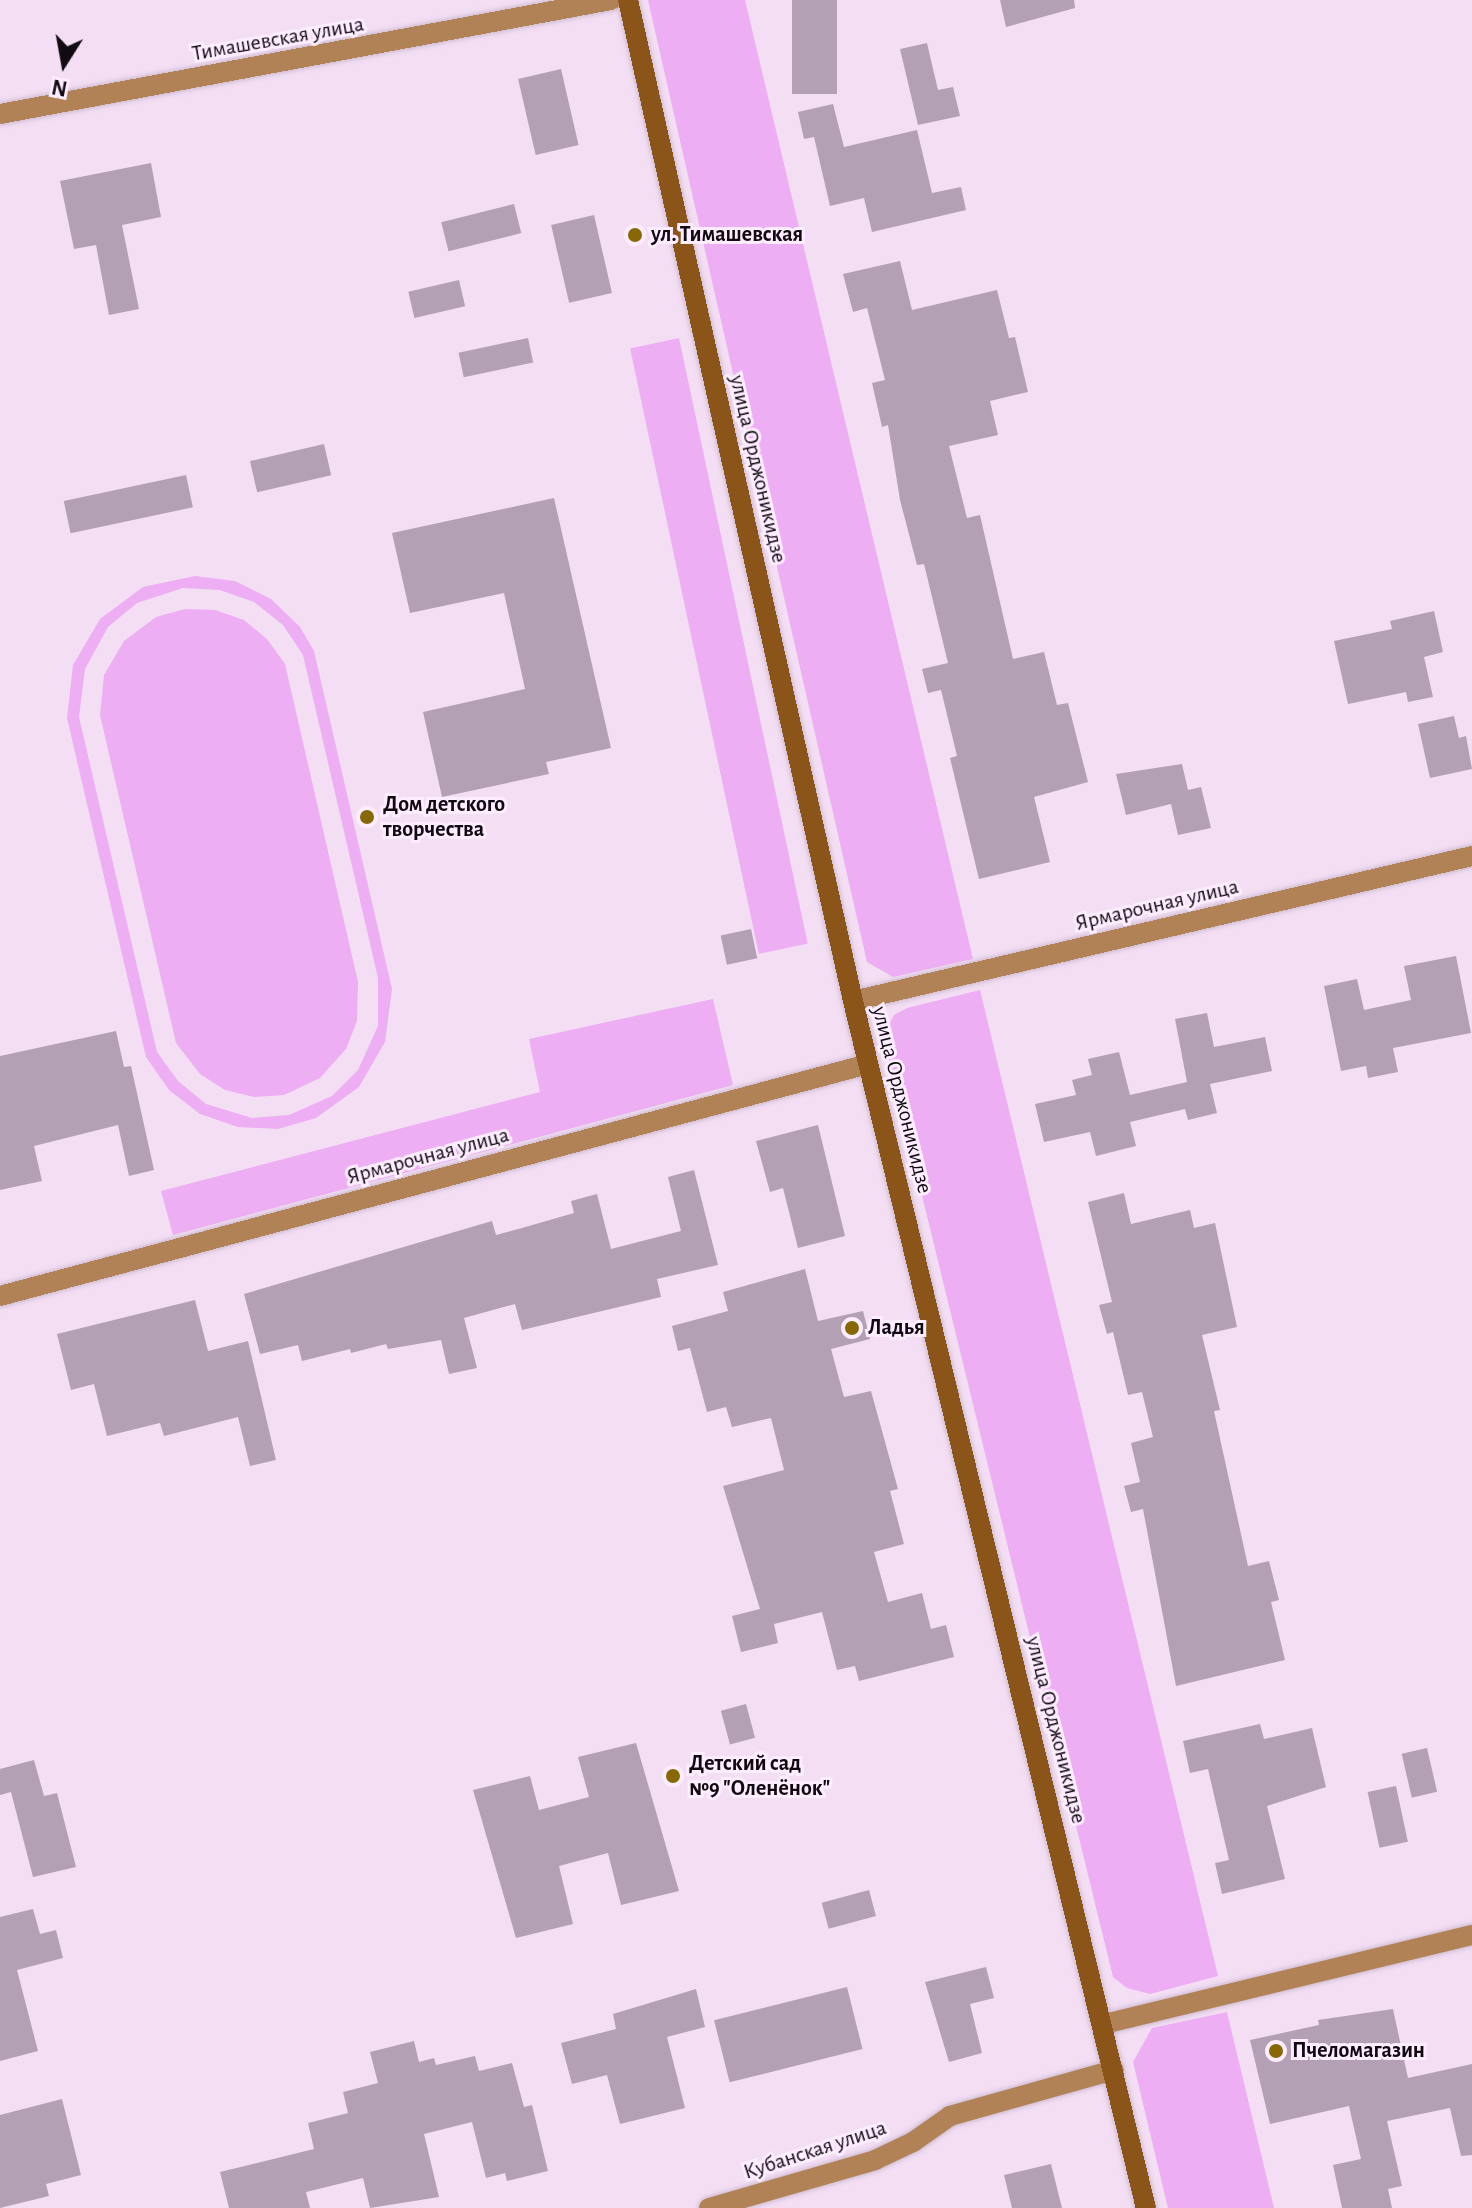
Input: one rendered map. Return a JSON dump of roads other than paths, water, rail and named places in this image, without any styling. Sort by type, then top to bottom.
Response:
[{"type":"main road","name":"улица Орджоникидзе","points":[[628,0],[853,1001],[1104,2024],[1146,2208]]},
{"type":"street","name":"Тимашевская улица","points":[[0,114],[611,0]]},
{"type":"street","name":"Ярмарочная улица","points":[[853,1001],[1472,856]]},
{"type":"street","name":"Ярмарочная улица","points":[[0,1296],[868,1064]]},
{"type":"street","points":[[1104,2024],[1472,1935]]},
{"type":"street","name":"Кубанская улица","points":[[709,2208],[875,2160],[950,2116],[1114,2070]]},
{"type":"place","name":"ул. Тимашевская","points":[[635,235]]},
{"type":"place","name":"Дом детского творчества","points":[[367,817]]},
{"type":"place","name":"Ладья","points":[[852,1328]]},
{"type":"place","name":"Детский сад №9 \"Оленёнок\"","points":[[673,1776]]},
{"type":"place","name":"Пчеломагазин","points":[[1276,2051]]}]
